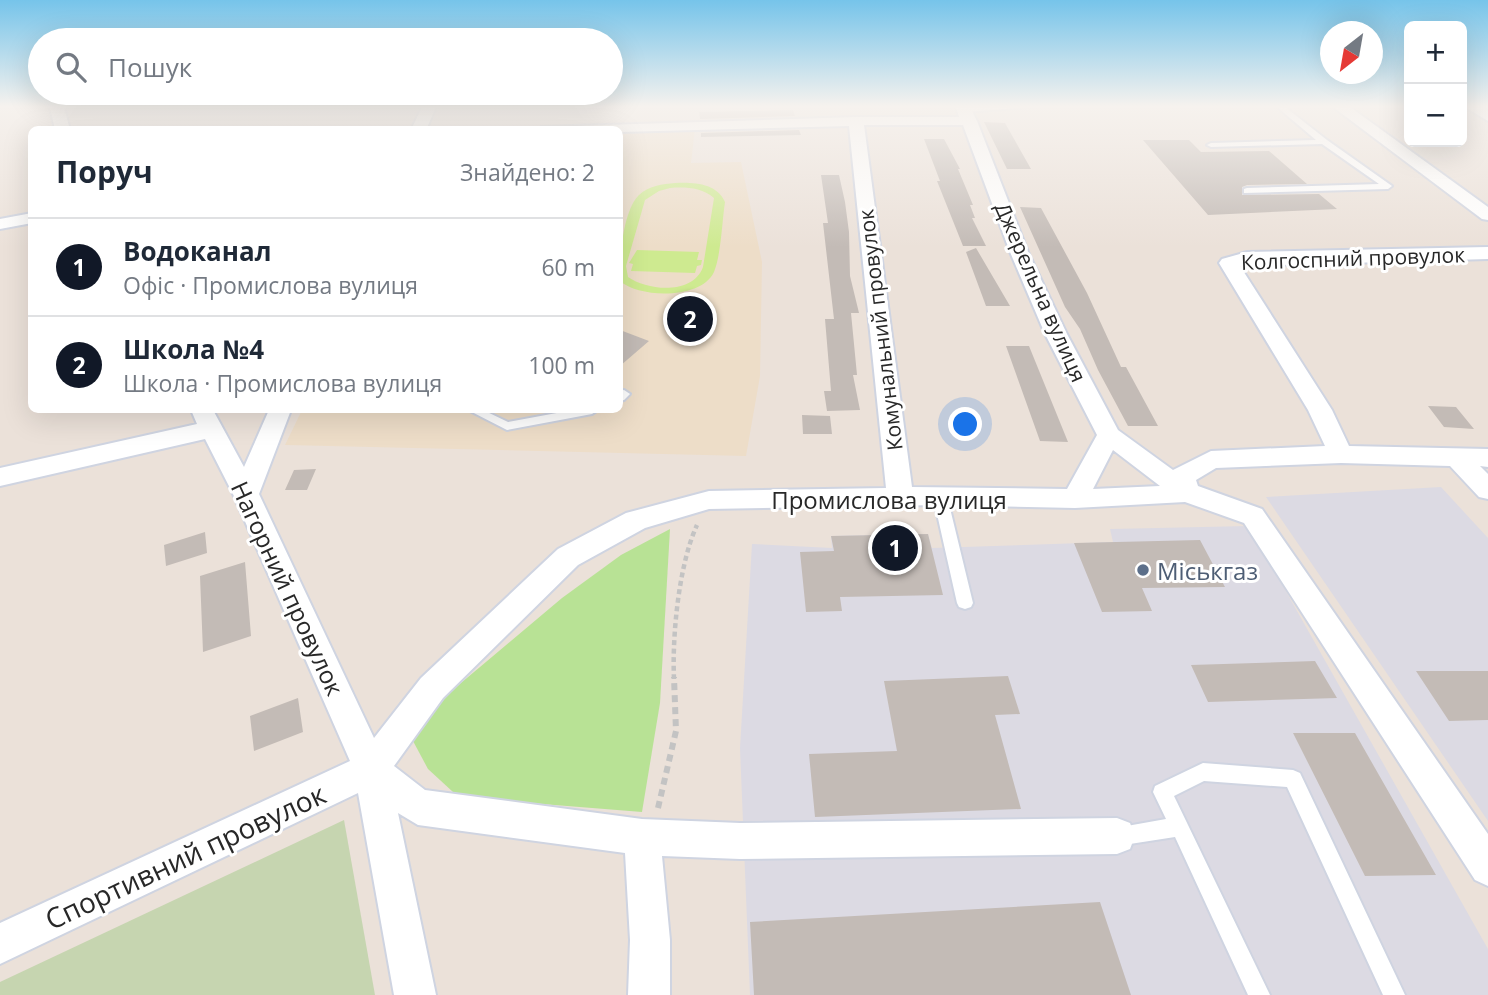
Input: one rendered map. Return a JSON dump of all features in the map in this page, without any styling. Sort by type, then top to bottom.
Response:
[{"type":"street","name":"Комунальний провулок","points":[[860,153],[900,497]]},
{"type":"street","name":"Джерельна вулиця","points":[[981,153],[1045,311],[1109,435]]},
{"type":"street","name":"Колгоспний провулок","points":[[1404,153],[1488,215]]},
{"type":"street","points":[[0,224],[28,219]]},
{"type":"street","name":"Колгоспний провулок","points":[[1341,454],[1320,410],[1229,263],[1247,258],[1488,253]]},
{"type":"street","points":[[246,494],[279,413]]},
{"type":"street","points":[[0,477],[207,419]]},
{"type":"street","name":"Нагорний провулок","points":[[207,419],[246,494],[371,769]]},
{"type":"street","points":[[1074,499],[1109,435],[1186,492],[1253,516],[1488,867]]},
{"type":"street","points":[[1186,492],[1182,476],[1211,460],[1341,454],[1488,458]]},
{"type":"street","points":[[1457,457],[1488,490]]},
{"type":"street","name":"Промислова вулиця","points":[[371,769],[432,688],[568,557],[636,520],[709,500],[940,496],[1074,499],[1186,492]]},
{"type":"street","points":[[371,769],[418,807],[642,837],[740,841],[1117,836]]},
{"type":"street","points":[[371,769],[415,995]]},
{"type":"street","name":"Спортивний провулок","points":[[0,944],[371,769]]},
{"type":"street","points":[[642,837],[650,940],[649,995]]},
{"type":"lane","points":[[1247,191],[1388,186],[1341,153]]},
{"type":"lane","points":[[480,413],[507,426],[576,413]]},
{"type":"lane","points":[[940,496],[965,603]]},
{"type":"lane","points":[[1259,995],[1162,792],[1203,772],[1293,779],[1394,995]]},
{"type":"lane","points":[[1117,836],[1180,827]]},
{"type":"path","points":[[642,837],[657,811],[676,731],[673,662],[681,575],[690,540],[709,500]]},
{"type":"shaded area","points":[[623,153],[692,153],[691,163],[741,162],[762,262],[760,376],[746,456],[285,445],[301,413],[623,413]]},
{"type":"shaded area","points":[[1441,487],[1488,538],[1488,821],[1266,497]]},
{"type":"shaded area","points":[[1249,526],[1488,949],[1488,995],[750,995],[740,748],[752,544],[832,548],[831,536],[928,534],[932,548],[1113,542],[1110,529]]},
{"type":"green space","points":[[661,185],[704,185],[716,191],[725,202],[720,248],[714,272],[707,281],[684,292],[641,291],[623,283],[623,239],[629,212],[639,195]],"holes":[[[687,188],[714,198],[703,267],[698,276],[690,282],[669,288],[647,285],[628,277],[626,266],[645,200],[659,191]]]},
{"type":"green space","points":[[637,250],[699,252],[697,260],[702,260],[695,273],[631,271],[633,264],[629,263]]},
{"type":"green space","points":[[670,529],[660,703],[642,812],[479,799],[453,792],[428,769],[413,741],[425,718],[455,688],[562,598],[621,555]]},
{"type":"green space","points":[[344,820],[375,995],[0,995],[0,982]]},
{"type":"building","points":[[929,153],[952,153],[973,205],[970,205],[975,218],[972,218],[986,246],[963,246],[937,181],[940,181]]},
{"type":"building","points":[[999,153],[1022,153],[1031,169],[1007,169]]},
{"type":"building","points":[[1155,153],[1272,153],[1307,184],[1247,185],[1242,187],[1242,195],[1319,194],[1337,209],[1208,215]]},
{"type":"building","points":[[821,175],[839,175],[845,202],[850,276],[859,313],[851,313],[857,375],[853,375],[860,410],[827,411],[824,391],[831,391],[825,319],[834,319],[823,223],[828,223]]},
{"type":"building","points":[[1020,207],[1041,208],[1087,293],[1121,367],[1126,367],[1158,426],[1128,426],[1080,329],[1065,307]]},
{"type":"building","points":[[976,248],[1010,306],[986,306],[966,252]]},
{"type":"building","points":[[623,331],[649,341],[623,363]]},
{"type":"building","points":[[1006,346],[1029,346],[1068,442],[1040,441]]},
{"type":"building","points":[[1428,406],[1456,407],[1474,429],[1444,427]]},
{"type":"building","points":[[802,415],[830,416],[832,434],[803,434]]},
{"type":"building","points":[[316,469],[307,490],[285,490],[294,470]]},
{"type":"building","points":[[205,532],[207,553],[166,566],[164,545]]},
{"type":"building","points":[[928,534],[943,595],[840,597],[842,611],[806,612],[800,552],[834,551],[831,536]]},
{"type":"building","points":[[1200,540],[1225,587],[1142,588],[1152,611],[1102,612],[1074,543]]},
{"type":"building","points":[[245,562],[251,636],[203,652],[200,576]]},
{"type":"building","points":[[1315,661],[1337,698],[1208,702],[1191,665]]},
{"type":"building","points":[[1416,671],[1488,671],[1488,720],[1449,721]]},
{"type":"building","points":[[1008,676],[1020,714],[995,715],[1021,809],[815,817],[809,754],[897,751],[884,681]]},
{"type":"building","points":[[298,698],[303,732],[254,751],[250,716]]},
{"type":"building","points":[[1293,733],[1355,733],[1436,875],[1365,876]]},
{"type":"building","points":[[1100,902],[1131,995],[754,995],[750,922]]},
{"type":"place","name":"Школа №4","points":[[690,319]]},
{"type":"place","name":"Водоканал","points":[[895,548]]},
{"type":"place","name":"Міськгаз","points":[[1143,570]]}]
